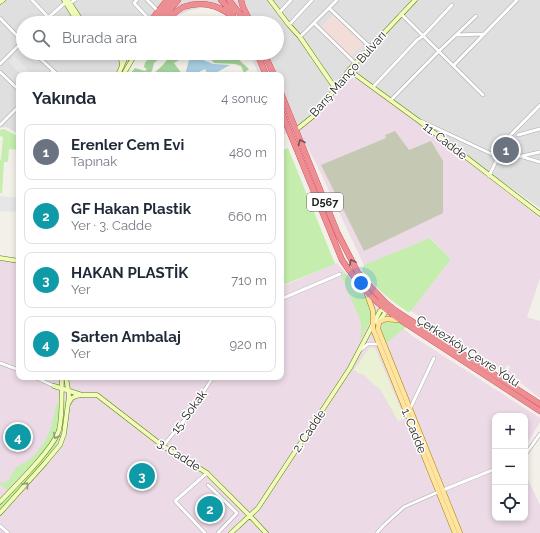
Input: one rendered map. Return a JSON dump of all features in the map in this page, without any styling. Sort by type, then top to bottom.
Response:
[{"type":"highway","points":[[153,16],[167,0]]},
{"type":"highway","points":[[164,16],[173,0]]},
{"type":"highway","points":[[161,16],[178,0]]},
{"type":"highway","points":[[221,0],[235,16]]},
{"type":"highway","points":[[228,0],[242,16]]},
{"type":"highway","points":[[241,0],[248,16]]},
{"type":"highway","points":[[172,16],[182,8],[191,4],[200,3],[213,4],[221,7],[232,16]]},
{"type":"highway","points":[[260,60],[265,72]]},
{"type":"highway","points":[[267,60],[273,72]]},
{"type":"highway","name":"D567","points":[[284,100],[338,234],[358,273],[385,306]]},
{"type":"highway","name":"D567","points":[[284,118],[342,260],[352,276],[366,293],[540,404]]},
{"type":"highway","name":"Çerkezköy Çevre Yolu","points":[[385,306],[402,321],[540,411]]},
{"type":"main road","points":[[366,293],[376,322],[373,330]]},
{"type":"main road","points":[[376,322],[386,319],[402,321]]},
{"type":"main road","name":"1. Cadde","points":[[373,330],[440,491],[460,533]]},
{"type":"main road","name":"1. Cadde","points":[[373,330],[410,409],[455,533]]},
{"type":"street","points":[[32,0],[47,16]]},
{"type":"street","points":[[49,16],[67,2],[75,0]]},
{"type":"street","points":[[137,0],[134,3],[145,16]]},
{"type":"street","points":[[147,0],[156,9]]},
{"type":"street","points":[[270,0],[282,16]]},
{"type":"street","points":[[279,13],[291,0]]},
{"type":"street","points":[[289,25],[312,0]]},
{"type":"street","points":[[300,37],[337,0]]},
{"type":"street","points":[[454,65],[517,0]]},
{"type":"street","name":"Barış Manço Bulvarı","points":[[296,130],[317,113],[334,88],[349,70],[413,1]]},
{"type":"street","points":[[67,2],[74,16]]},
{"type":"street","points":[[67,2],[78,16]]},
{"type":"street","points":[[373,87],[452,5]]},
{"type":"street","points":[[329,8],[370,47]]},
{"type":"street","points":[[401,14],[483,95]]},
{"type":"street","points":[[391,100],[476,16]]},
{"type":"street","points":[[0,18],[16,35]]},
{"type":"street","points":[[284,19],[300,37],[334,88]]},
{"type":"street","points":[[314,23],[356,63]]},
{"type":"street","points":[[456,35],[484,34]]},
{"type":"street","points":[[0,64],[16,49]]},
{"type":"street","points":[[42,60],[53,70]]},
{"type":"street","points":[[121,60],[121,68]]},
{"type":"street","points":[[119,72],[127,60]]},
{"type":"street","points":[[123,72],[127,60]]},
{"type":"street","name":"11. Cadde","points":[[349,70],[419,120],[489,176],[540,214]]},
{"type":"street","points":[[0,72],[16,87]]},
{"type":"street","points":[[492,154],[540,105]]},
{"type":"street","points":[[1,122],[16,109]]},
{"type":"street","points":[[0,117],[1,122]]},
{"type":"street","points":[[419,120],[498,157],[523,157],[540,152]]},
{"type":"street","points":[[518,136],[540,129]]},
{"type":"street","points":[[489,176],[498,157]]},
{"type":"street","points":[[523,157],[540,162]]},
{"type":"street","points":[[0,258],[16,261]]},
{"type":"street","points":[[284,298],[340,274]]},
{"type":"street","points":[[376,322],[380,311],[385,306]]},
{"type":"street","name":"2. Cadde","points":[[231,533],[258,508],[327,404],[373,330]]},
{"type":"street","points":[[360,350],[368,344],[379,344]]},
{"type":"street","points":[[410,409],[434,358]]},
{"type":"street","points":[[0,362],[16,369]]},
{"type":"street","points":[[41,380],[54,386],[61,380]]},
{"type":"street","points":[[0,502],[56,437],[60,426],[62,380]]},
{"type":"street","points":[[0,514],[46,464],[60,445],[65,431],[69,399],[69,390],[66,380]]},
{"type":"street","name":"15. Sokak","points":[[163,446],[190,413],[211,380]]},
{"type":"street","name":"3. Cadde","points":[[54,386],[82,395],[97,395],[163,446],[207,473],[266,533]]},
{"type":"street","points":[[68,404],[72,398],[82,395]]},
{"type":"street","points":[[62,398],[69,399]]},
{"type":"street","points":[[528,451],[540,434]]},
{"type":"street","points":[[377,533],[382,526],[404,507],[492,470]]},
{"type":"street","points":[[205,533],[175,501],[207,473]]},
{"type":"street","points":[[208,485],[237,513],[218,533]]},
{"type":"street","points":[[0,526],[8,533]]},
{"type":"shaded area","points":[[0,0],[540,0],[540,208],[352,77],[335,92],[298,131],[284,134],[284,72],[258,72],[252,60],[284,60],[284,16],[226,16],[217,10],[205,7],[191,10],[176,16],[16,16],[16,60],[135,60],[128,72],[16,72],[16,132],[6,127],[0,128]]},
{"type":"shaded area","points":[[333,15],[363,44],[351,56],[321,27]]},
{"type":"shaded area","points":[[14,56],[16,60],[18,60],[30,72],[18,72],[9,62]]},
{"type":"shaded area","points":[[352,77],[418,122],[540,218],[540,278],[527,317],[540,321],[540,398],[508,373],[510,366],[507,365],[504,371],[411,311],[451,259],[431,238],[364,265],[316,163],[298,131],[335,92],[346,78]]},
{"type":"shaded area","points":[[395,131],[409,150],[431,141],[443,161],[443,213],[364,251],[321,165],[386,138],[385,135]]},
{"type":"shaded area","points":[[0,196],[16,198],[16,211],[12,212],[0,211]]},
{"type":"shaded area","points":[[0,257],[16,259],[16,380],[284,380],[284,286],[337,263],[362,292],[411,335],[540,418],[540,422],[528,442],[528,413],[492,413],[492,521],[528,521],[528,479],[540,505],[540,533],[0,533]]},
{"type":"shaded area","points":[[369,348],[375,348],[405,419],[398,421],[380,389],[363,374],[360,374],[354,370]]},
{"type":"green space","points":[[147,60],[158,60],[154,63],[151,72],[132,72],[135,68],[145,71],[147,69],[144,67]]},
{"type":"green space","points":[[167,60],[179,60],[174,63],[181,72],[155,72]]},
{"type":"green space","points":[[212,60],[239,60],[249,69],[244,72],[241,66],[235,64],[214,63]]},
{"type":"green space","points":[[4,129],[16,135],[16,150],[9,149],[8,162],[4,162],[2,193],[0,193],[0,160],[3,137],[0,136],[0,130]]},
{"type":"green space","points":[[288,148],[335,264],[284,285],[284,150]]},
{"type":"green space","points":[[430,238],[451,259],[411,311],[408,312],[395,303],[362,271],[364,265]]},
{"type":"green space","points":[[345,273],[368,300],[373,317],[359,341],[361,322],[341,275]]},
{"type":"green space","points":[[386,320],[396,321],[406,327],[385,344],[381,334],[381,327]]},
{"type":"green space","points":[[63,402],[66,402],[62,429],[55,447],[0,510],[0,504],[58,438],[61,429]]},
{"type":"green space","points":[[56,403],[59,404],[58,421],[57,430],[54,437],[42,453],[7,490],[0,484],[0,482],[6,482],[17,467],[28,461],[40,449],[51,428]]},
{"type":"water","points":[[189,60],[203,60],[213,64],[230,65],[217,72],[206,72],[205,69],[199,72],[186,72]]},
{"type":"place","name":"Erenler Cem Evi","points":[[506,150]]},
{"type":"place","name":"Sarten Ambalaj","points":[[18,437]]},
{"type":"place","name":"HAKAN PLASTİK","points":[[142,476]]},
{"type":"place","name":"GF Hakan Plastik","points":[[210,509]]}]
